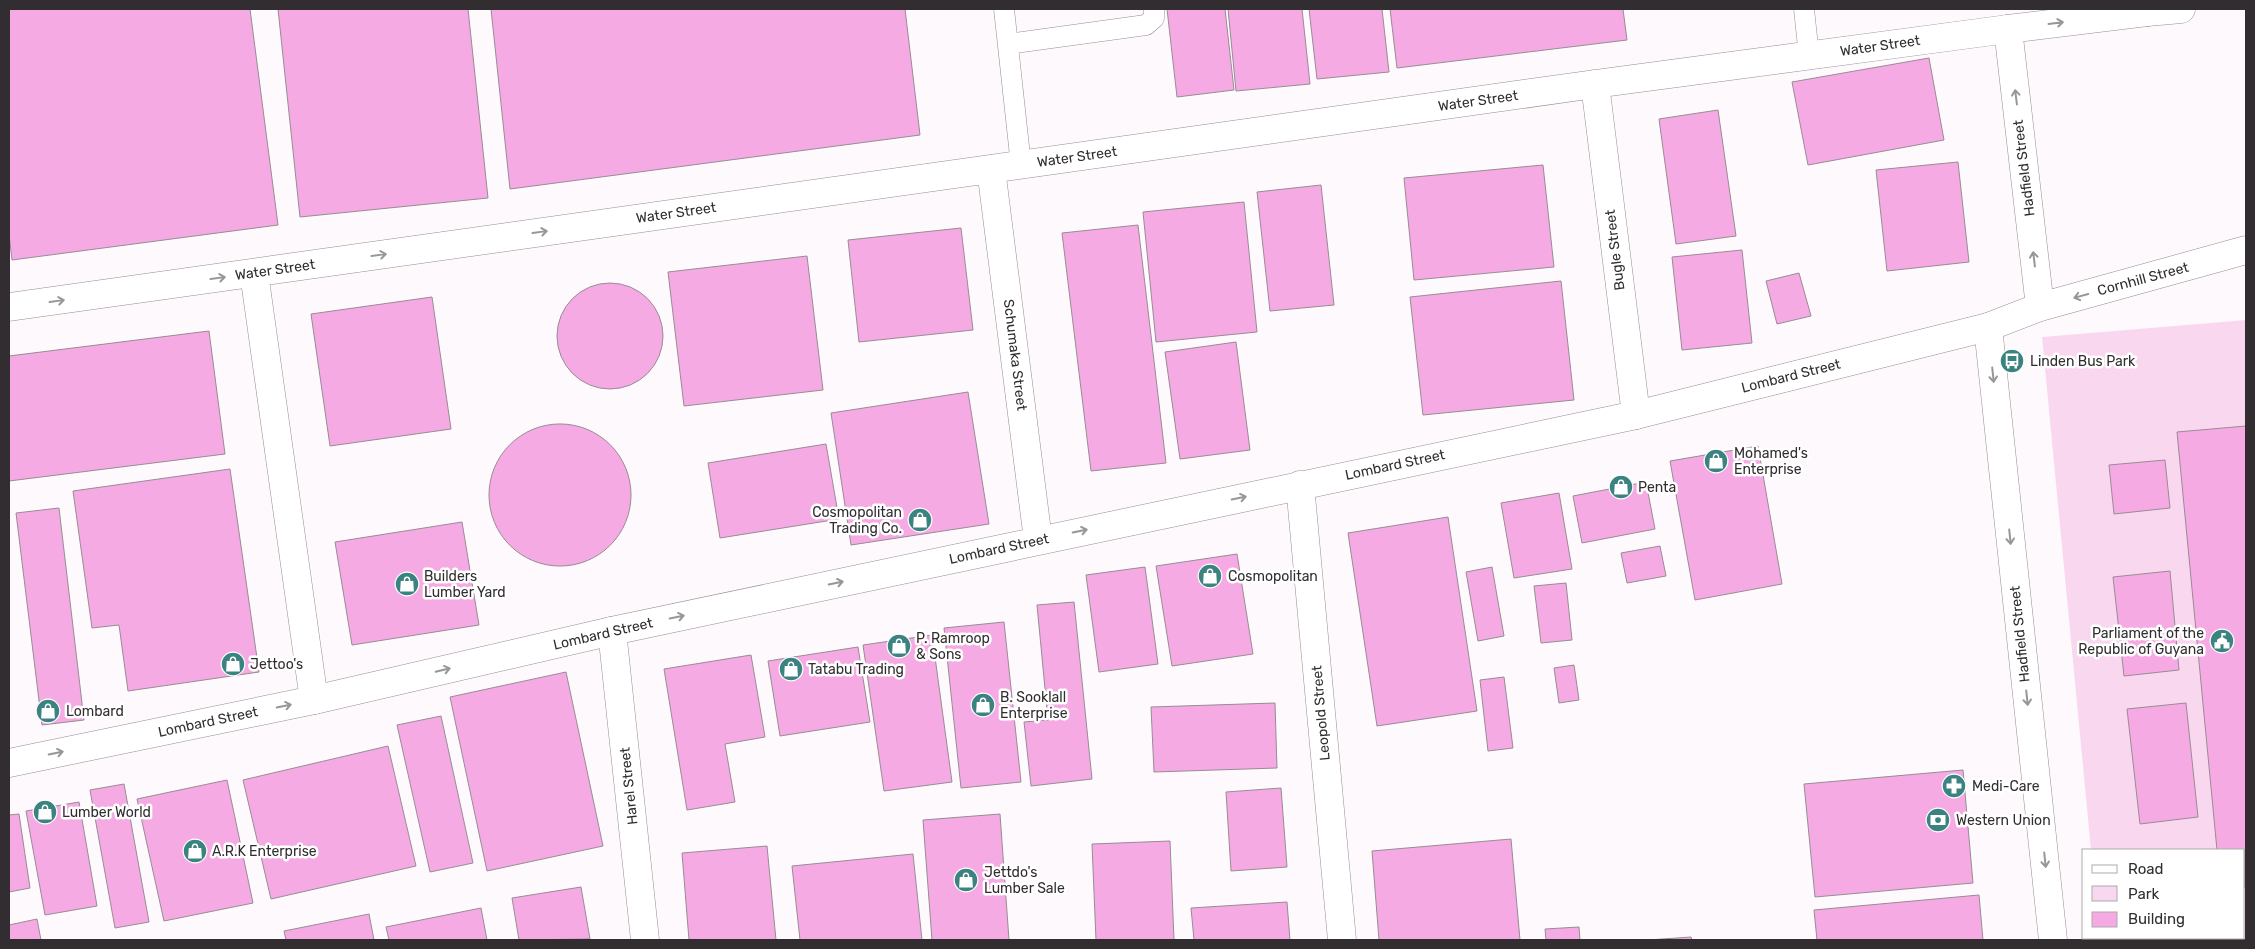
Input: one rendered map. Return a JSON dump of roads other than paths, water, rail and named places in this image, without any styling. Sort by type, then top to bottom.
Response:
[{"type":"street","name":"Water Street","points":[[9,307],[1595,84],[2146,10],[2181,9]]},
{"type":"street","name":"Hadfield Street","points":[[2008,30],[2040,307]]},
{"type":"street","name":"Bugle Street","points":[[1595,84],[1636,415]]},
{"type":"street","name":"Schumaka Street","points":[[991,169],[1038,540]]},
{"type":"street","name":"Cornhill Street","points":[[1988,327],[2040,307],[2246,250]]},
{"type":"street","points":[[254,273],[314,700]]},
{"type":"street","name":"Hadfield Street","points":[[1988,327],[2053,940]]},
{"type":"street","name":"Lombard Street","points":[[9,763],[314,700],[612,631],[1636,415],[1988,327]]},
{"type":"street","name":"Leopold Street","points":[[1300,485],[1342,940]]},
{"type":"street","name":"Harel Street","points":[[612,631],[645,940]]},
{"type":"lane","points":[[1004,9],[1021,165]]},
{"type":"lane","points":[[1008,44],[1146,25],[1154,18],[1154,9]]},
{"type":"lane","points":[[1804,9],[1809,56]]},
{"type":"place","name":"Linden Bus Park","points":[[2012,361]]},
{"type":"place","name":"Mohamed's Enterprise","points":[[1716,461]]},
{"type":"place","name":"Penta","points":[[1621,487]]},
{"type":"place","name":"Cosmopolitan Trading Co.","points":[[920,520]]},
{"type":"place","name":"Cosmopolitan","points":[[1210,576]]},
{"type":"place","name":"Builders Lumber Yard","points":[[407,584]]},
{"type":"place","name":"Parliament of the Republic of Guyana","points":[[2222,641]]},
{"type":"place","name":"P. Ramroop & Sons","points":[[899,646]]},
{"type":"place","name":"Jettoo's","points":[[233,664]]},
{"type":"place","name":"Tatabu Trading","points":[[791,669]]},
{"type":"place","name":"B. Sooklall Enterprise","points":[[983,705]]},
{"type":"place","name":"Lombard","points":[[48,711]]},
{"type":"place","name":"Medi-Care","points":[[1954,786]]},
{"type":"place","name":"Lumber World","points":[[45,812]]},
{"type":"place","name":"Western Union","points":[[1938,820]]},
{"type":"place","name":"A.R.K Enterprise","points":[[195,851]]},
{"type":"place","name":"Jettdo's Lumber Sale","points":[[966,880]]}]
